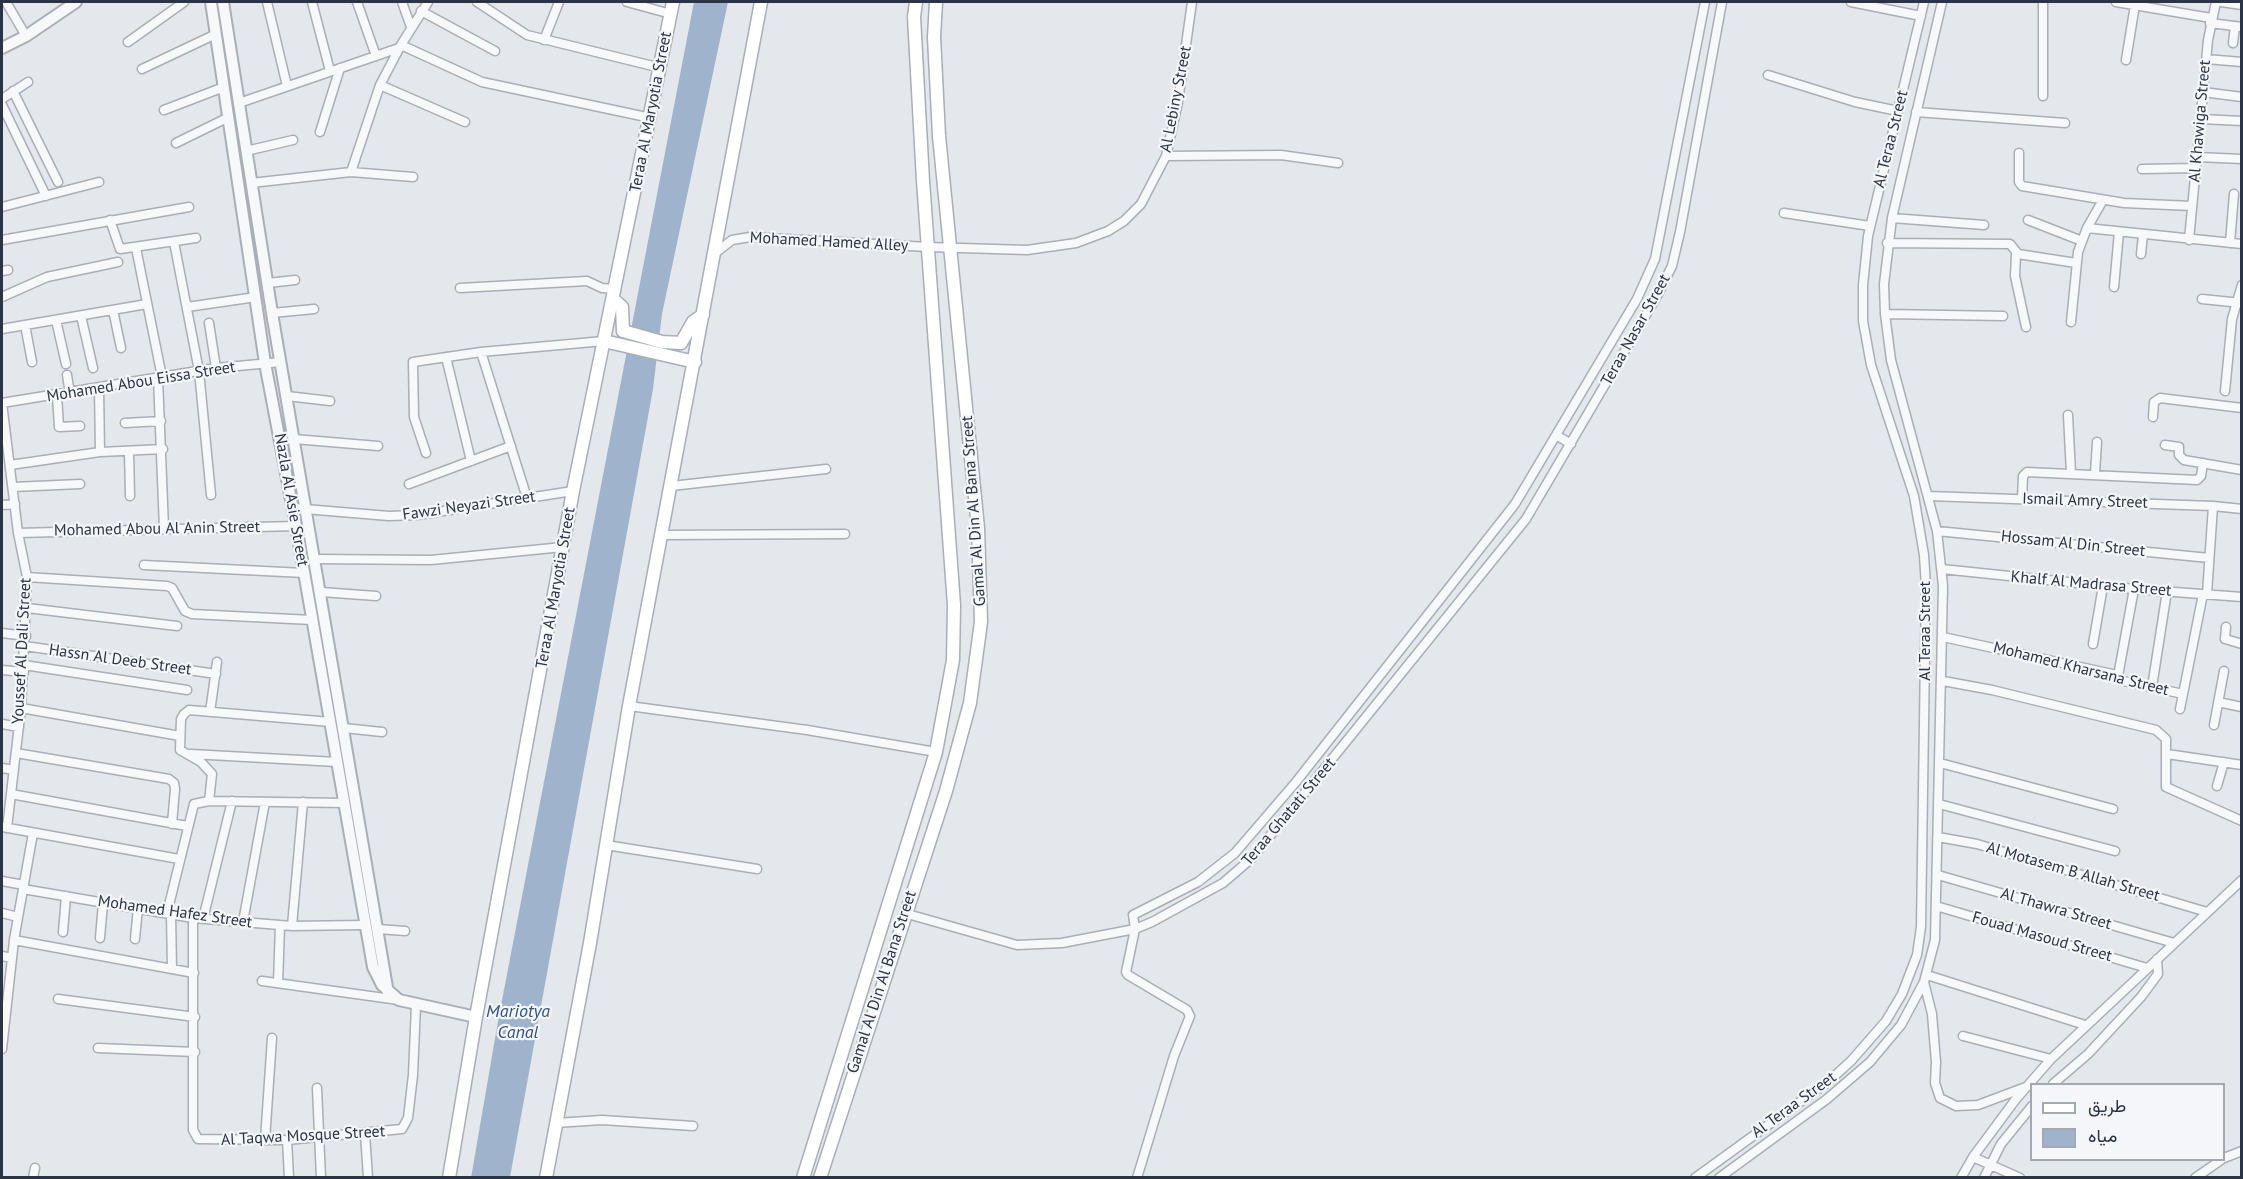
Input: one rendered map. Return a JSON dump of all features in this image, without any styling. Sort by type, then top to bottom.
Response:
[{"type":"main road","points":[[546,1178],[629,706],[760,2]]},
{"type":"main road","name":"Gamal Al Din Al Bana Street","points":[[803,1178],[936,752],[953,660],[954,605],[928,248],[914,17],[916,2]]},
{"type":"main road","name":"Gamal Al Din Al Bana Street","points":[[820,1178],[904,913],[946,791],[970,704],[981,622],[978,528],[939,135],[934,37],[936,2]]},
{"type":"main road","name":"Teraa Al Maryotia Street","points":[[449,1178],[476,1017],[573,491],[672,8]]},
{"type":"main road","points":[[614,294],[622,307],[622,326],[626,340]]},
{"type":"main road","points":[[604,341],[681,343],[693,322],[703,315]]},
{"type":"main road","points":[[626,340],[694,362]]},
{"type":"street","points":[[6,2],[26,36]]},
{"type":"street","points":[[2,48],[26,36],[75,2]]},
{"type":"street","points":[[128,42],[184,2]]},
{"type":"street","name":"Nazla Al Asie Street","points":[[211,2],[265,363],[297,526],[373,967],[388,993],[399,1000],[476,1017]]},
{"type":"street","points":[[267,2],[287,86]]},
{"type":"street","points":[[312,2],[330,71]]},
{"type":"street","points":[[357,2],[376,56]]},
{"type":"street","points":[[402,2],[411,27]]},
{"type":"street","points":[[351,171],[380,85],[400,46],[428,2]]},
{"type":"street","points":[[477,2],[513,24],[520,32],[544,40],[661,68]]},
{"type":"street","points":[[544,40],[559,2]]},
{"type":"street","points":[[628,2],[672,8]]},
{"type":"street","name":"Al Lebiny Street","points":[[951,246],[1027,250],[1092,239],[1124,222],[1141,204],[1156,180],[1166,156],[1178,102],[1192,2]]},
{"type":"street","name":"Teraa Nasar Street","points":[[1481,549],[1515,504],[1637,299],[1655,259],[1705,2]]},
{"type":"street","name":"Teraa Nasar Street","points":[[1494,559],[1537,502],[1672,266],[1722,2]]},
{"type":"street","points":[[1851,2],[1921,16]]},
{"type":"street","name":"Al Teraa Street","points":[[1695,1178],[1829,1081],[1851,1061],[1886,1021],[1902,994],[1917,955],[1920,927],[1926,587],[1924,555],[1914,496],[1883,407],[1863,321],[1863,285],[1870,226],[1924,2]]},
{"type":"street","name":"Al Teraa Street","points":[[1942,2],[1887,243],[1885,314],[1891,360],[1937,531],[1942,569],[1943,681],[1938,875],[1931,959],[1925,978],[1934,1031],[1936,1090],[1940,1098],[1956,1106],[1986,1103],[2026,1087]]},
{"type":"street","points":[[2043,2],[2043,96]]},
{"type":"street","points":[[2116,2],[2238,27],[2234,43]]},
{"type":"street","name":"Al Khawiga Street","points":[[2189,240],[2206,59],[2211,20],[2216,2]]},
{"type":"street","points":[[2221,2],[2241,5]]},
{"type":"street","name":"Nazla Al Asie Street","points":[[226,3],[246,151],[272,312],[388,993]]},
{"type":"street","points":[[2126,60],[2135,5]]},
{"type":"street","points":[[421,11],[495,51]]},
{"type":"street","points":[[142,69],[216,34]]},
{"type":"street","points":[[239,103],[400,46],[482,82],[651,118]]},
{"type":"street","points":[[2206,59],[2241,62]]},
{"type":"street","points":[[320,132],[340,68]]},
{"type":"street","points":[[1768,75],[1855,102],[1898,111]]},
{"type":"street","points":[[2,99],[28,82]]},
{"type":"street","points":[[380,85],[465,122]]},
{"type":"street","points":[[164,110],[224,87]]},
{"type":"street","points":[[13,91],[58,182]]},
{"type":"street","points":[[2203,92],[2241,97]]},
{"type":"street","points":[[2,105],[46,196]]},
{"type":"street","points":[[1916,111],[2065,123]]},
{"type":"street","points":[[176,143],[229,117]]},
{"type":"street","points":[[2201,119],[2241,121]]},
{"type":"street","points":[[246,151],[293,140]]},
{"type":"street","points":[[2019,153],[2019,184],[2103,200],[2192,206]]},
{"type":"street","points":[[1166,156],[1281,154],[1338,163]]},
{"type":"street","points":[[2197,157],[2241,159]]},
{"type":"street","points":[[2142,169],[2196,168]]},
{"type":"street","points":[[251,183],[351,171],[413,177]]},
{"type":"street","points":[[2,207],[99,182]]},
{"type":"street","points":[[2230,243],[2234,194]]},
{"type":"street","points":[[2071,321],[2076,263],[2087,228],[2103,200]]},
{"type":"street","points":[[2,240],[189,207]]},
{"type":"street","points":[[1784,213],[1870,226]]},
{"type":"street","points":[[1892,218],[1984,225]]},
{"type":"street","points":[[110,220],[117,246],[124,250],[195,238]]},
{"type":"street","points":[[2028,220],[2082,242]]},
{"type":"street","points":[[2087,228],[2241,244]]},
{"type":"street","points":[[2114,287],[2119,232]]},
{"type":"street","points":[[2141,254],[2143,235]]},
{"type":"street","name":"Mohamed Hamed Alley","points":[[713,255],[732,240],[750,237],[928,248],[951,246]]},
{"type":"street","points":[[174,242],[199,371],[212,495]]},
{"type":"street","points":[[1887,243],[2010,244],[2016,254],[2015,276],[2025,327]]},
{"type":"street","points":[[136,248],[160,378],[164,529]]},
{"type":"street","points":[[2016,254],[2076,263]]},
{"type":"street","points":[[2,297],[47,277],[118,262]]},
{"type":"street","points":[[268,283],[295,280]]},
{"type":"street","points":[[460,288],[588,281],[614,294]]},
{"type":"street","points":[[2225,391],[2232,319],[2239,303],[2241,285]]},
{"type":"street","points":[[187,307],[256,297]]},
{"type":"street","points":[[2202,299],[2239,303]]},
{"type":"street","points":[[2,329],[147,304]]},
{"type":"street","points":[[272,312],[314,309]]},
{"type":"street","points":[[113,310],[121,348]]},
{"type":"street","points":[[1885,314],[2003,316]]},
{"type":"street","points":[[81,316],[93,368]]},
{"type":"street","points":[[56,320],[66,364]]},
{"type":"street","points":[[209,323],[216,368]]},
{"type":"street","points":[[25,325],[32,362]]},
{"type":"street","points":[[426,453],[414,417],[413,362],[481,352],[604,341]]},
{"type":"street","points":[[481,352],[527,498]]},
{"type":"street","points":[[446,357],[471,461]]},
{"type":"street","name":"Mohamed Abou Eissa Street","points":[[2,403],[70,394],[216,368],[281,362]]},
{"type":"street","points":[[67,375],[70,394]]},
{"type":"street","points":[[99,388],[100,452]]},
{"type":"street","points":[[57,395],[60,427],[80,426]]},
{"type":"street","points":[[287,396],[330,401]]},
{"type":"street","points":[[2153,417],[2154,402],[2160,398],[2241,408]]},
{"type":"street","name":"Youssef Al Dali Street","points":[[2,403],[18,533],[27,577],[21,708],[11,794],[4,828]]},
{"type":"street","points":[[2068,415],[2072,473]]},
{"type":"street","points":[[125,423],[161,421]]},
{"type":"street","points":[[1556,435],[1571,444]]},
{"type":"street","points":[[294,439],[378,446]]},
{"type":"street","points":[[2095,473],[2097,442]]},
{"type":"street","points":[[2165,445],[2179,447],[2179,455],[2184,460],[2241,470]]},
{"type":"street","points":[[410,484],[511,446]]},
{"type":"street","points":[[10,465],[100,452],[163,449]]},
{"type":"street","points":[[129,451],[130,496]]},
{"type":"street","points":[[2022,499],[2023,476],[2027,472],[2095,473],[2197,480],[2201,476],[2203,463]]},
{"type":"street","points":[[671,486],[826,469]]},
{"type":"street","points":[[2,476],[11,475]]},
{"type":"street","points":[[13,487],[80,484]]},
{"type":"street","name":"Fawzi Neyazi Street","points":[[293,508],[389,516],[417,515],[573,491]]},
{"type":"street","name":"Ismail Amry Street","points":[[1928,496],[2213,506],[2241,509]]},
{"type":"street","points":[[2,505],[15,504]]},
{"type":"street","points":[[2180,709],[2205,594],[2213,506]]},
{"type":"street","name":"Mohamed Abou Al Anin Street","points":[[18,533],[297,526]]},
{"type":"street","name":"Hossam Al Din Street","points":[[1937,531],[2209,558]]},
{"type":"street","points":[[662,535],[845,534]]},
{"type":"street","points":[[315,559],[431,560],[563,547]]},
{"type":"street","name":"Teraa Ghatati Street","points":[[1135,929],[1134,914],[1198,882],[1235,853],[1481,549]]},
{"type":"street","name":"Teraa Ghatati Street","points":[[904,913],[1024,946],[1062,943],[1135,929],[1222,883],[1252,858],[1494,559]]},
{"type":"street","points":[[144,566],[304,573]]},
{"type":"street","name":"Khalf Al Madrasa Street","points":[[1942,569],[2134,589],[2241,597]]},
{"type":"street","points":[[27,577],[166,586],[172,588],[185,611],[192,614],[312,620]]},
{"type":"street","points":[[2093,644],[2103,586]]},
{"type":"street","points":[[2118,676],[2134,589]]},
{"type":"street","points":[[2152,687],[2167,591]]},
{"type":"street","points":[[321,592],[376,596]]},
{"type":"street","points":[[27,608],[177,626]]},
{"type":"street","points":[[2226,627],[2225,639],[2241,644]]},
{"type":"street","name":"Hassn Al Deeb Street","points":[[2,633],[25,641],[216,674]]},
{"type":"street","name":"Mohamed Kharsana Street","points":[[1943,637],[2118,676],[2119,680],[2183,694]]},
{"type":"street","points":[[210,712],[217,662]]},
{"type":"street","points":[[2,670],[24,669],[187,690]]},
{"type":"street","points":[[2214,725],[2224,671]]},
{"type":"street","points":[[1943,681],[1992,690],[2156,730],[2166,739],[2167,754],[2164,776],[2166,787],[2241,821]]},
{"type":"street","points":[[2218,702],[2241,706]]},
{"type":"street","points":[[629,706],[807,730],[936,752]]},
{"type":"street","points":[[21,708],[180,736]]},
{"type":"street","points":[[209,801],[212,774],[201,762],[180,750],[181,719],[189,710],[331,722]]},
{"type":"street","points":[[2,724],[19,727]]},
{"type":"street","points":[[334,740],[345,733],[382,732]]},
{"type":"street","points":[[16,753],[169,779],[174,783],[175,789],[172,824]]},
{"type":"street","points":[[186,754],[255,760],[337,762]]},
{"type":"street","points":[[2167,754],[2241,765]]},
{"type":"street","points":[[2217,786],[2224,762]]},
{"type":"street","points":[[1940,763],[2113,809]]},
{"type":"street","points":[[2,768],[14,770]]},
{"type":"street","points":[[11,794],[187,826]]},
{"type":"street","points":[[172,969],[169,914],[179,859],[194,804],[209,801],[344,803]]},
{"type":"street","points":[[203,919],[232,801]]},
{"type":"street","points":[[243,922],[265,802]]},
{"type":"street","points":[[292,926],[303,802]]},
{"type":"street","points":[[1939,804],[2115,851]]},
{"type":"street","points":[[4,828],[179,859]]},
{"type":"street","points":[[2,1049],[14,940],[33,833]]},
{"type":"street","name":"Al Motasem B Allah Street","points":[[1938,837],[1977,844],[2207,912]]},
{"type":"street","points":[[606,844],[757,869]]},
{"type":"street","points":[[356,875],[369,874]]},
{"type":"street","name":"Al Thawra Street","points":[[1938,875],[2174,943]]},
{"type":"street","points":[[1961,1178],[1973,1156],[2050,1059],[2241,880]]},
{"type":"street","name":"Mohamed Hafez Street","points":[[2,881],[66,896],[193,918],[292,926],[364,925]]},
{"type":"street","points":[[63,932],[66,896]]},
{"type":"street","points":[[100,938],[103,903]]},
{"type":"street","name":"Fouad Masoud Street","points":[[1936,906],[2147,968]]},
{"type":"street","points":[[135,939],[138,908]]},
{"type":"street","points":[[2,913],[18,917]]},
{"type":"street","points":[[98,1048],[195,1052],[193,918]]},
{"type":"street","points":[[278,983],[280,925]]},
{"type":"street","points":[[378,929],[405,931]]},
{"type":"street","points":[[1135,929],[1126,972],[1187,1010],[1190,1016],[1174,1056],[1137,1178]]},
{"type":"street","points":[[14,940],[194,973]]},
{"type":"street","points":[[1917,955],[1931,959]]},
{"type":"street","points":[[2,956],[12,958]]},
{"type":"street","points":[[2054,1083],[2088,1054],[2141,997],[2158,974],[2157,959]]},
{"type":"street","points":[[1719,1178],[1827,1099],[1870,1062],[1901,1025],[1925,978],[2085,1025]]},
{"type":"street","points":[[262,981],[399,1000]]},
{"type":"street","points":[[58,999],[195,1017]]},
{"type":"street","name":"Al Taqwa Mosque Street","points":[[195,1052],[193,1130],[198,1139],[204,1141],[287,1140],[402,1129],[408,1118],[416,1005]]},
{"type":"street","points":[[1963,1036],[2050,1059]]},
{"type":"street","points":[[265,1140],[272,1038]]},
{"type":"street","points":[[317,1088],[321,1178]]},
{"type":"street","points":[[1986,1103],[1997,1109],[1999,1122]]},
{"type":"street","points":[[1984,1178],[2001,1144],[2030,1107]]},
{"type":"street","points":[[556,1123],[636,1120],[693,1126]]},
{"type":"street","points":[[365,1133],[368,1178]]},
{"type":"street","points":[[287,1140],[289,1178]]},
{"type":"street","points":[[2225,1158],[2241,1151]]},
{"type":"street","points":[[1973,1156],[2020,1178]]},
{"type":"street","points":[[2195,1178],[2219,1161]]},
{"type":"street","points":[[33,1178],[35,1168]]},
{"type":"water","name":"Mariotya Canal","points":[[694,2],[728,2],[662,314],[653,389],[510,1177],[471,1178],[498,1021]]}]
